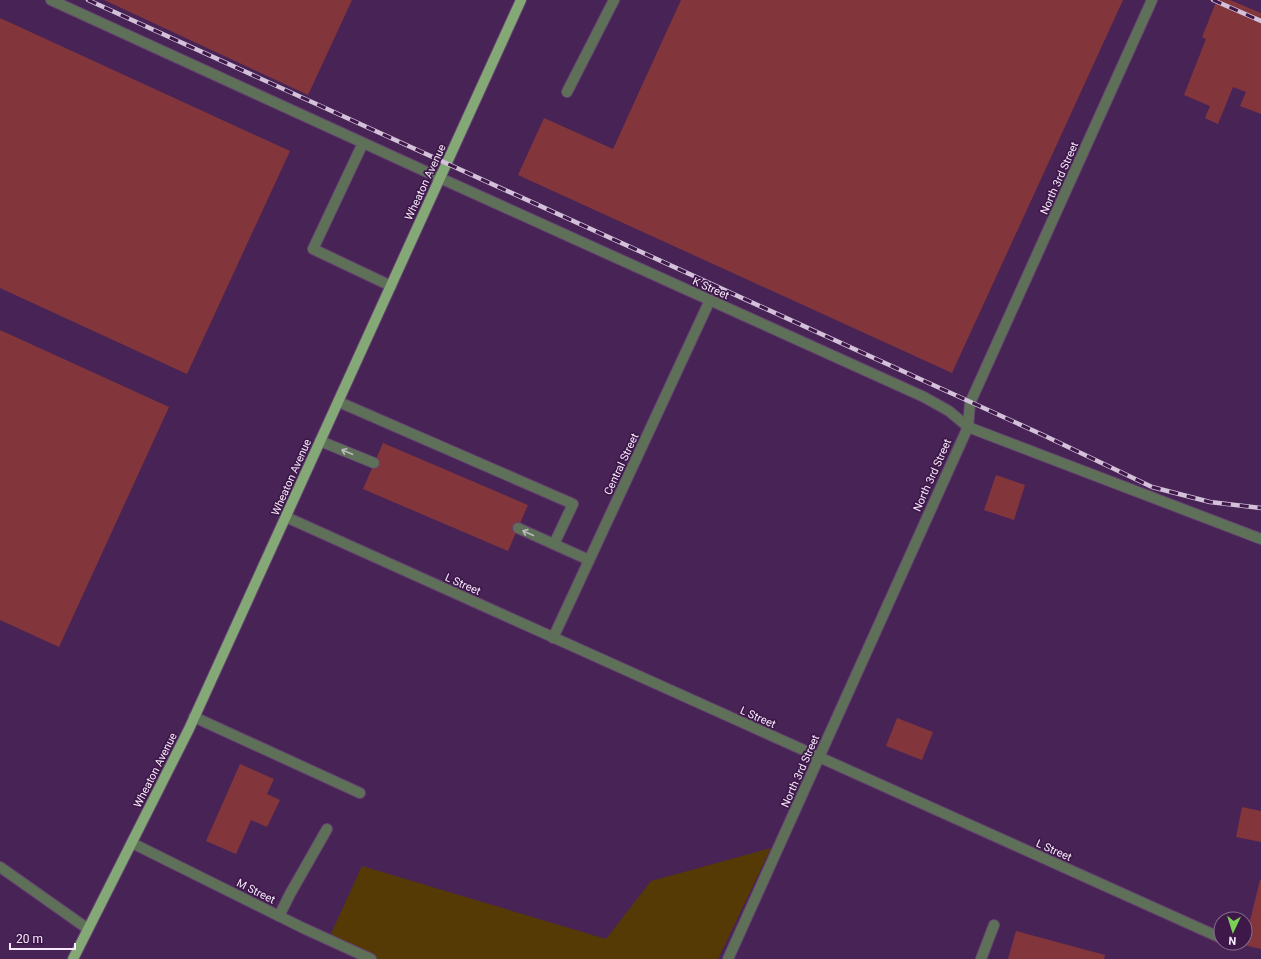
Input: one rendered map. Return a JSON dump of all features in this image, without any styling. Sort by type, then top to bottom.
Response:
[{"type":"main road","name":"Wheaton Avenue","points":[[73,959],[194,717],[339,402],[521,0]]},
{"type":"street","name":"K Street","points":[[51,0],[924,397],[949,412],[968,427],[1261,539]]},
{"type":"street","points":[[567,92],[614,0]]},
{"type":"street","name":"North 3rd Street","points":[[728,959],[820,758],[968,427],[970,403],[1152,0]]},
{"type":"street","points":[[363,143],[313,249],[391,286]]},
{"type":"street","name":"Central Street","points":[[553,638],[710,300]]},
{"type":"street","points":[[339,402],[573,504],[554,544]]},
{"type":"street","points":[[320,441],[374,463]]},
{"type":"street","name":"L Street","points":[[286,517],[1213,934]]},
{"type":"street","points":[[518,528],[589,560]]},
{"type":"street","points":[[194,717],[360,793]]},
{"type":"street","points":[[279,916],[327,829]]},
{"type":"street","name":"M Street","points":[[132,843],[279,916],[371,959]]},
{"type":"street","points":[[0,867],[88,929]]},
{"type":"street","points":[[981,959],[994,925]]},
{"type":"shaded area","points":[[771,848],[718,959],[373,959],[329,938],[362,866],[606,939],[651,881]]},
{"type":"building","points":[[104,0],[352,0],[308,95]]},
{"type":"building","points":[[681,0],[1123,0],[952,373],[518,175],[544,118],[613,149]]},
{"type":"building","points":[[1217,0],[1230,0],[1261,13],[1261,114],[1240,106],[1246,92],[1233,87],[1218,124],[1205,118],[1210,106],[1184,95],[1206,39],[1202,37]]},
{"type":"building","points":[[0,18],[290,151],[187,374],[0,288]]},
{"type":"building","points":[[0,330],[169,407],[59,647],[0,620]]},
{"type":"building","points":[[383,443],[528,505],[508,551],[363,489]]},
{"type":"building","points":[[996,475],[1025,485],[1014,520],[984,510]]},
{"type":"building","points":[[897,718],[933,732],[922,760],[886,746]]},
{"type":"building","points":[[240,764],[274,779],[267,794],[280,800],[267,827],[251,820],[236,854],[206,841]]},
{"type":"building","points":[[1242,807],[1261,811],[1261,842],[1236,837]]},
{"type":"building","points":[[1261,880],[1261,949],[1253,947],[1252,911]]},
{"type":"building","points":[[1016,931],[1105,955],[1104,959],[1008,959]]},
{"type":"railway","points":[[88,0],[1043,435],[1152,487],[1210,502],[1261,508]]},
{"type":"railway","points":[[1213,0],[1261,21]]}]
